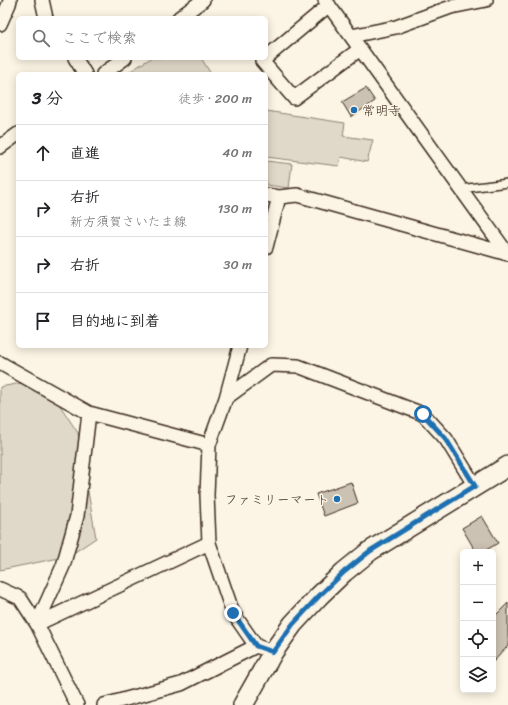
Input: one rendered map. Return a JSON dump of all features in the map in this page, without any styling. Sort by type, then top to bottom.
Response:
[{"type":"main road","points":[[243,705],[264,649],[293,624],[344,572],[370,551],[508,466]]},
{"type":"street","points":[[0,24],[10,0]]},
{"type":"street","points":[[42,0],[46,16]]},
{"type":"street","points":[[182,16],[203,0]]},
{"type":"street","points":[[351,36],[396,27],[451,7],[486,0]]},
{"type":"street","points":[[268,56],[327,3],[507,254]]},
{"type":"street","points":[[263,60],[262,61],[294,98],[360,49]]},
{"type":"street","points":[[76,60],[84,72]]},
{"type":"street","points":[[106,72],[122,60]]},
{"type":"street","points":[[0,147],[16,135]]},
{"type":"street","points":[[268,195],[279,197],[297,195],[507,254]]},
{"type":"street","points":[[268,239],[279,197]]},
{"type":"street","points":[[104,705],[181,684],[264,649],[233,613],[209,543],[207,495],[209,445],[226,398],[239,348]]},
{"type":"street","points":[[0,363],[89,413],[209,445]]},
{"type":"street","points":[[226,398],[271,365],[298,366],[423,414],[446,439],[475,486]]},
{"type":"street","points":[[37,624],[62,566],[77,516],[89,413]]},
{"type":"street","points":[[37,624],[209,543]]},
{"type":"street","points":[[0,589],[20,598],[37,624],[77,705]]},
{"type":"lane","points":[[460,189],[508,183]]},
{"type":"shaded area","points":[[148,60],[202,60],[210,72],[129,72]]},
{"type":"shaded area","points":[[268,111],[345,123],[343,136],[373,140],[367,162],[341,157],[339,166],[268,157]]},
{"type":"shaded area","points":[[268,161],[292,164],[289,188],[268,185]]},
{"type":"shaded area","points":[[38,380],[57,401],[78,433],[96,538],[69,556],[0,570],[0,387]]},
{"type":"building","name":"常明寺","points":[[366,88],[375,101],[351,117],[342,102]]},
{"type":"building","name":"ファミリーマート","points":[[351,482],[358,503],[324,516],[316,494]]},
{"type":"building","points":[[482,516],[498,543],[488,549],[474,549],[462,528]]},
{"type":"building","points":[[508,603],[508,646],[496,659],[496,621],[496,615]]},
{"type":"place","name":"常明寺","points":[[354,110]]},
{"type":"place","name":"ファミリーマート","points":[[337,499]]},
{"type":"route","points":[[233,613],[256,646],[273,652],[293,624],[344,572],[370,551],[475,486],[446,439],[423,414]]}]
